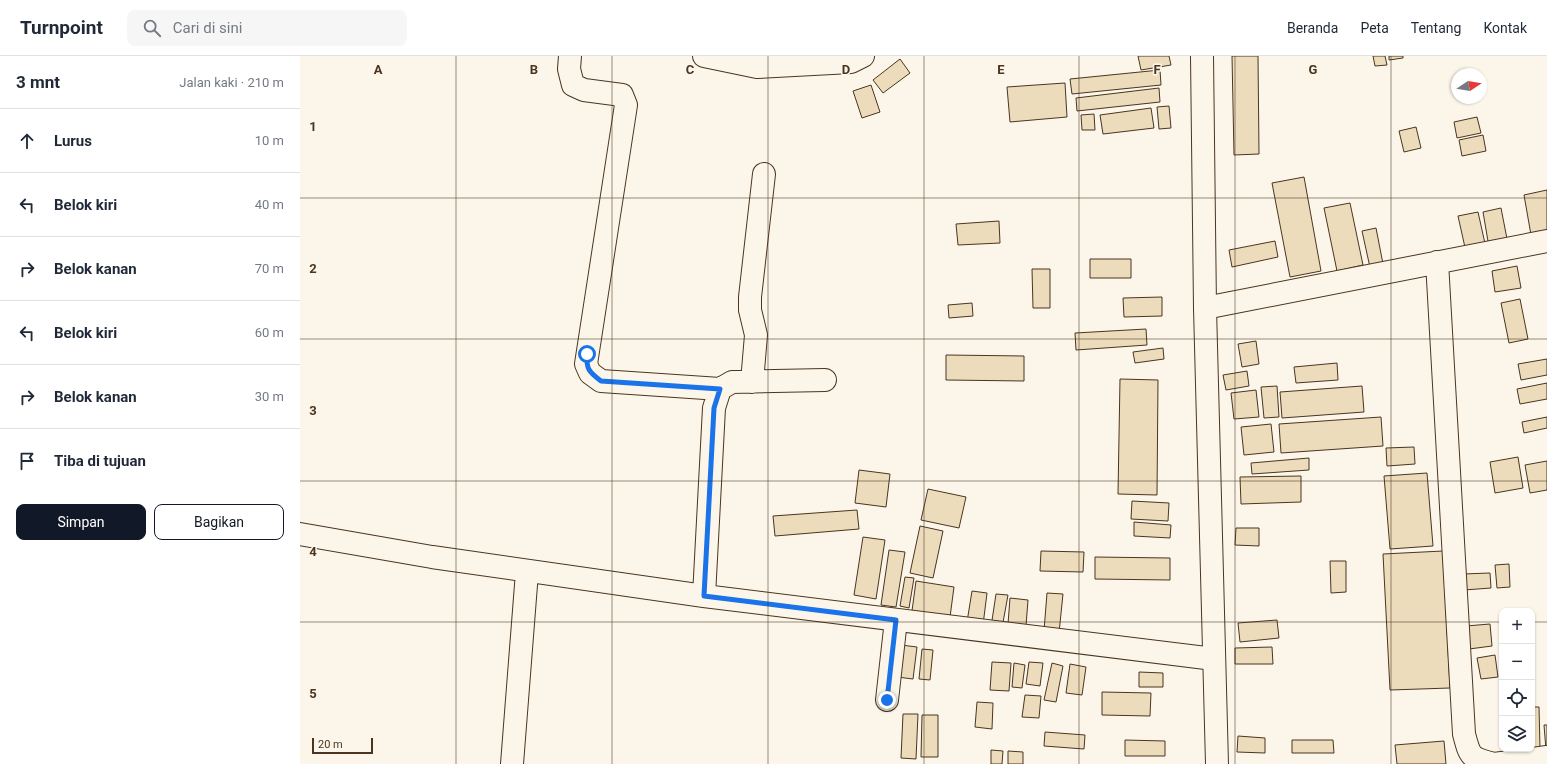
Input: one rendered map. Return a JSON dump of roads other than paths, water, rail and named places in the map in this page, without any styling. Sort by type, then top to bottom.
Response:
[{"type":"street","points":[[570,56],[569,69],[574,85],[584,90],[622,95],[626,105],[586,364],[590,373],[601,381],[720,389],[732,382],[825,380]]},
{"type":"street","points":[[704,56],[757,67],[851,62],[863,56]]},
{"type":"street","points":[[1202,56],[1205,308],[1217,764]]},
{"type":"street","points":[[752,382],[756,335],[750,310],[750,296],[764,174]]},
{"type":"street","points":[[1205,308],[1547,241]]},
{"type":"street","points":[[1437,262],[1464,734],[1468,751],[1476,760],[1494,764],[1547,757]]},
{"type":"street","points":[[704,596],[714,408],[720,389]]},
{"type":"street","points":[[300,534],[527,572],[704,596],[1214,659]]},
{"type":"street","points":[[512,764],[527,572]]},
{"type":"street","points":[[887,700],[896,620]]}]
